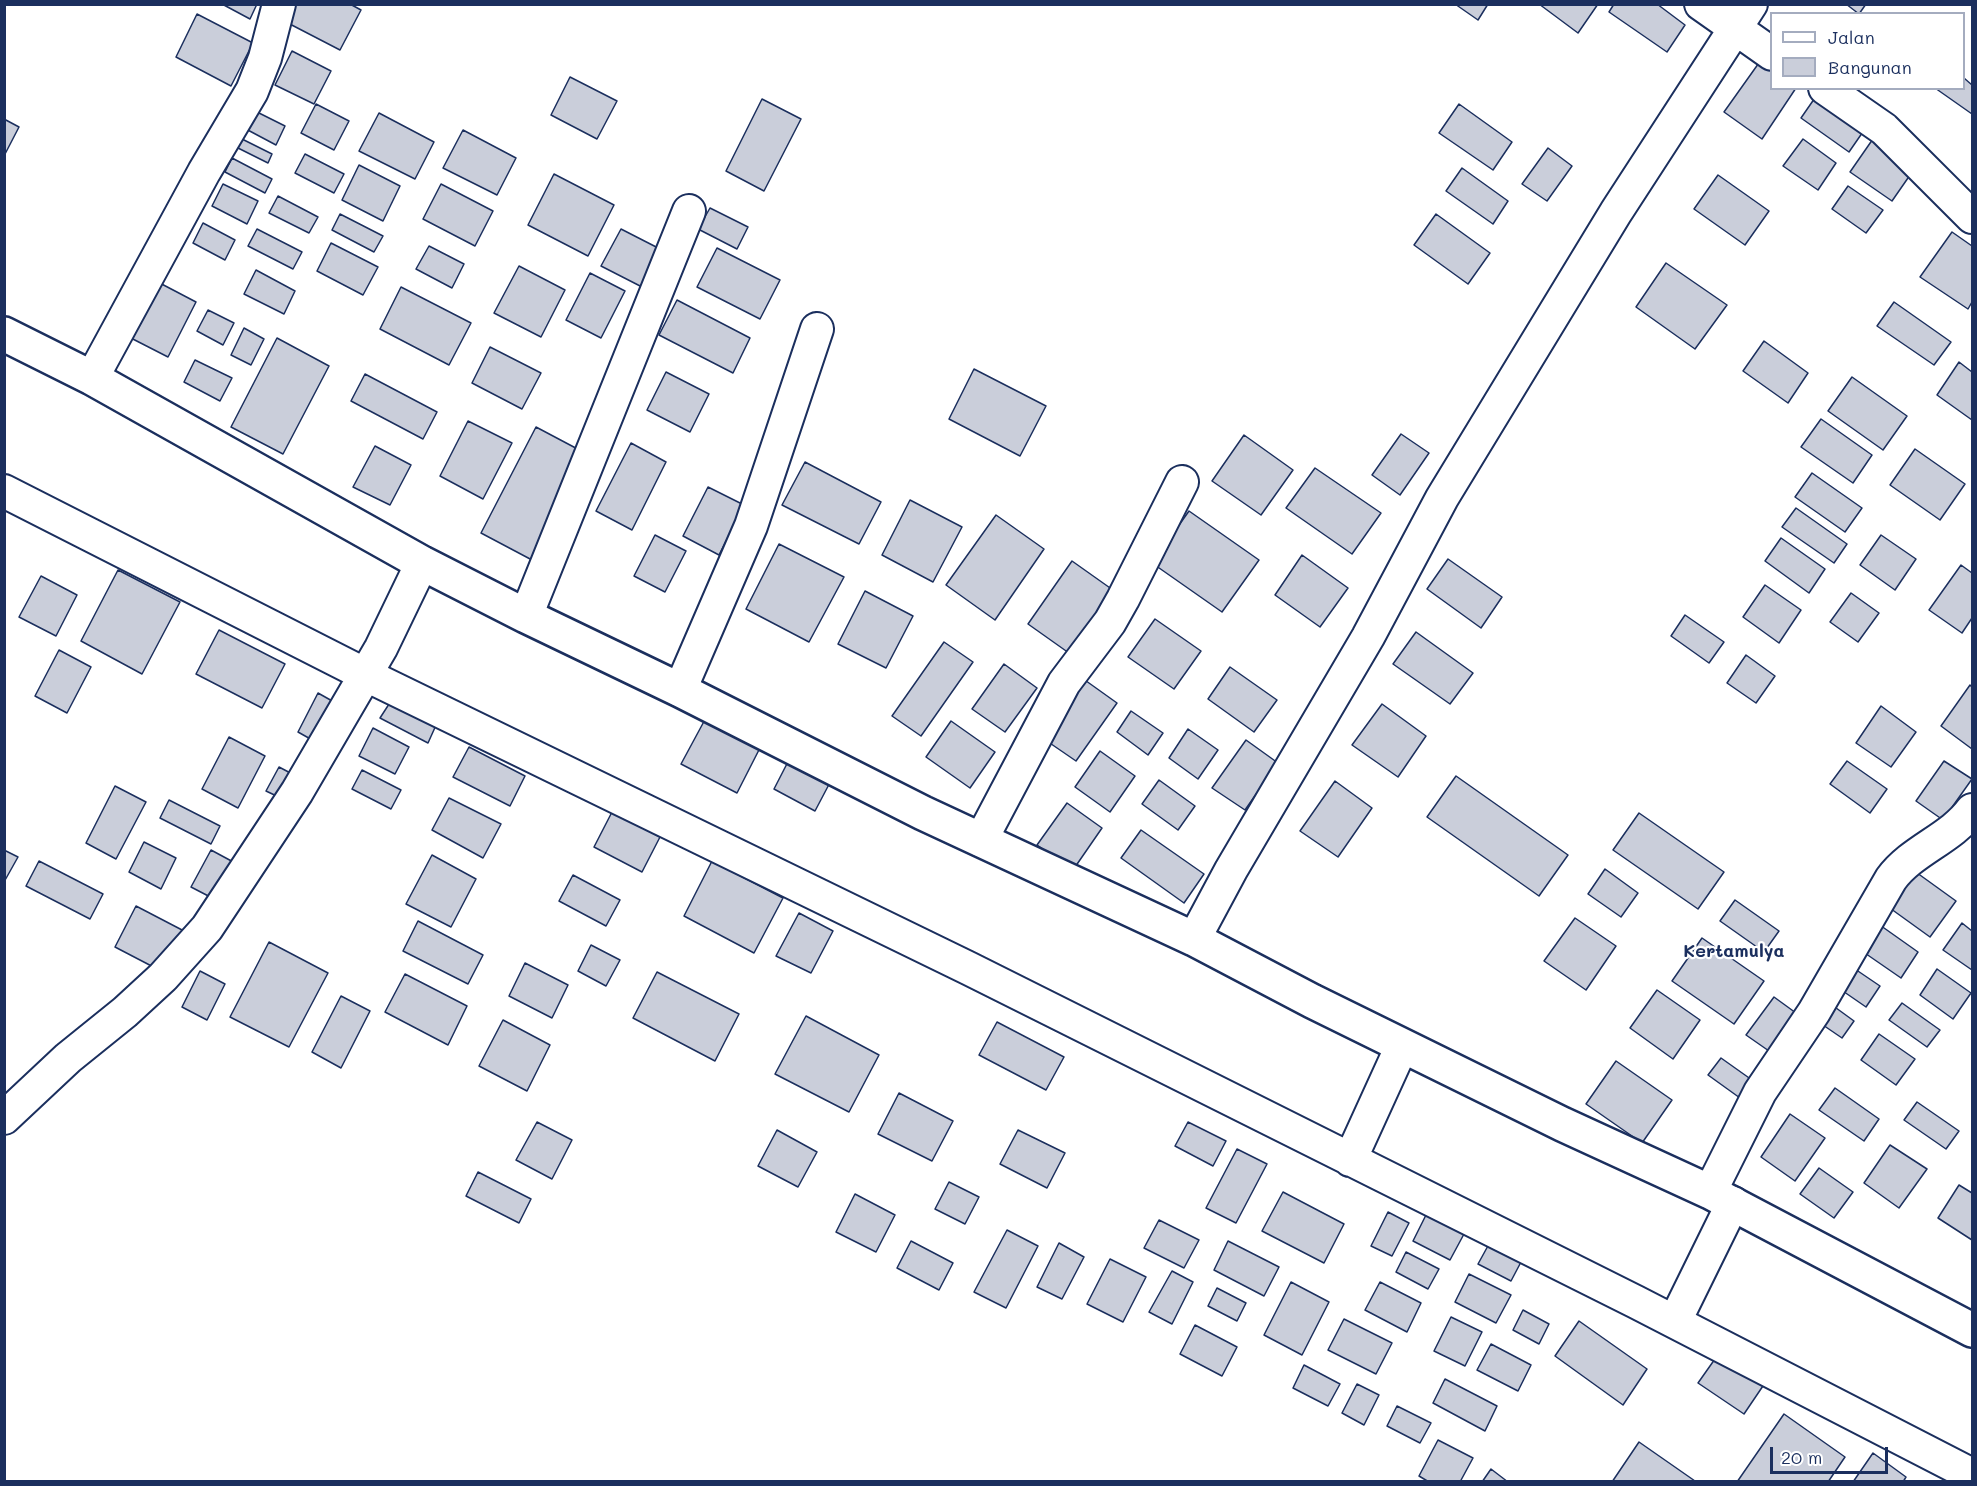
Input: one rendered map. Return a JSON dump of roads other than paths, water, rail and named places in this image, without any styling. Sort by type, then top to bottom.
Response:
[{"type":"main road","points":[[4,334],[92,378],[418,572],[526,616],[681,690],[981,840],[1194,939],[1402,1046],[1562,1124],[1721,1197],[1972,1330]]},
{"type":"street","points":[[92,378],[204,172],[252,92],[265,58],[279,4]]},
{"type":"street","points":[[1701,4],[1743,17],[1770,51]]},
{"type":"street","points":[[1194,939],[1231,870],[1368,637],[1442,498],[1610,222],[1743,17]]},
{"type":"street","points":[[1829,90],[1884,129],[1972,217]]},
{"type":"street","points":[[526,616],[689,211]]},
{"type":"street","points":[[681,690],[755,516],[817,329]]},
{"type":"street","points":[[981,840],[1064,683],[1110,622],[1123,599],[1182,482]]},
{"type":"street","points":[[4,491],[366,675],[968,968],[1350,1160],[1679,1312],[1972,1475]]},
{"type":"street","points":[[4,1118],[68,1058],[156,984],[185,955],[207,928],[297,792],[381,648],[418,572]]},
{"type":"street","points":[[1679,1312],[1715,1236],[1721,1197],[1760,1092],[1814,1012],[1891,879],[1902,866],[1958,826],[1972,810]]},
{"type":"street","points":[[1350,1160],[1402,1046]]},
{"type":"district","name":"Kertamulya","points":[[1734,951]]}]
